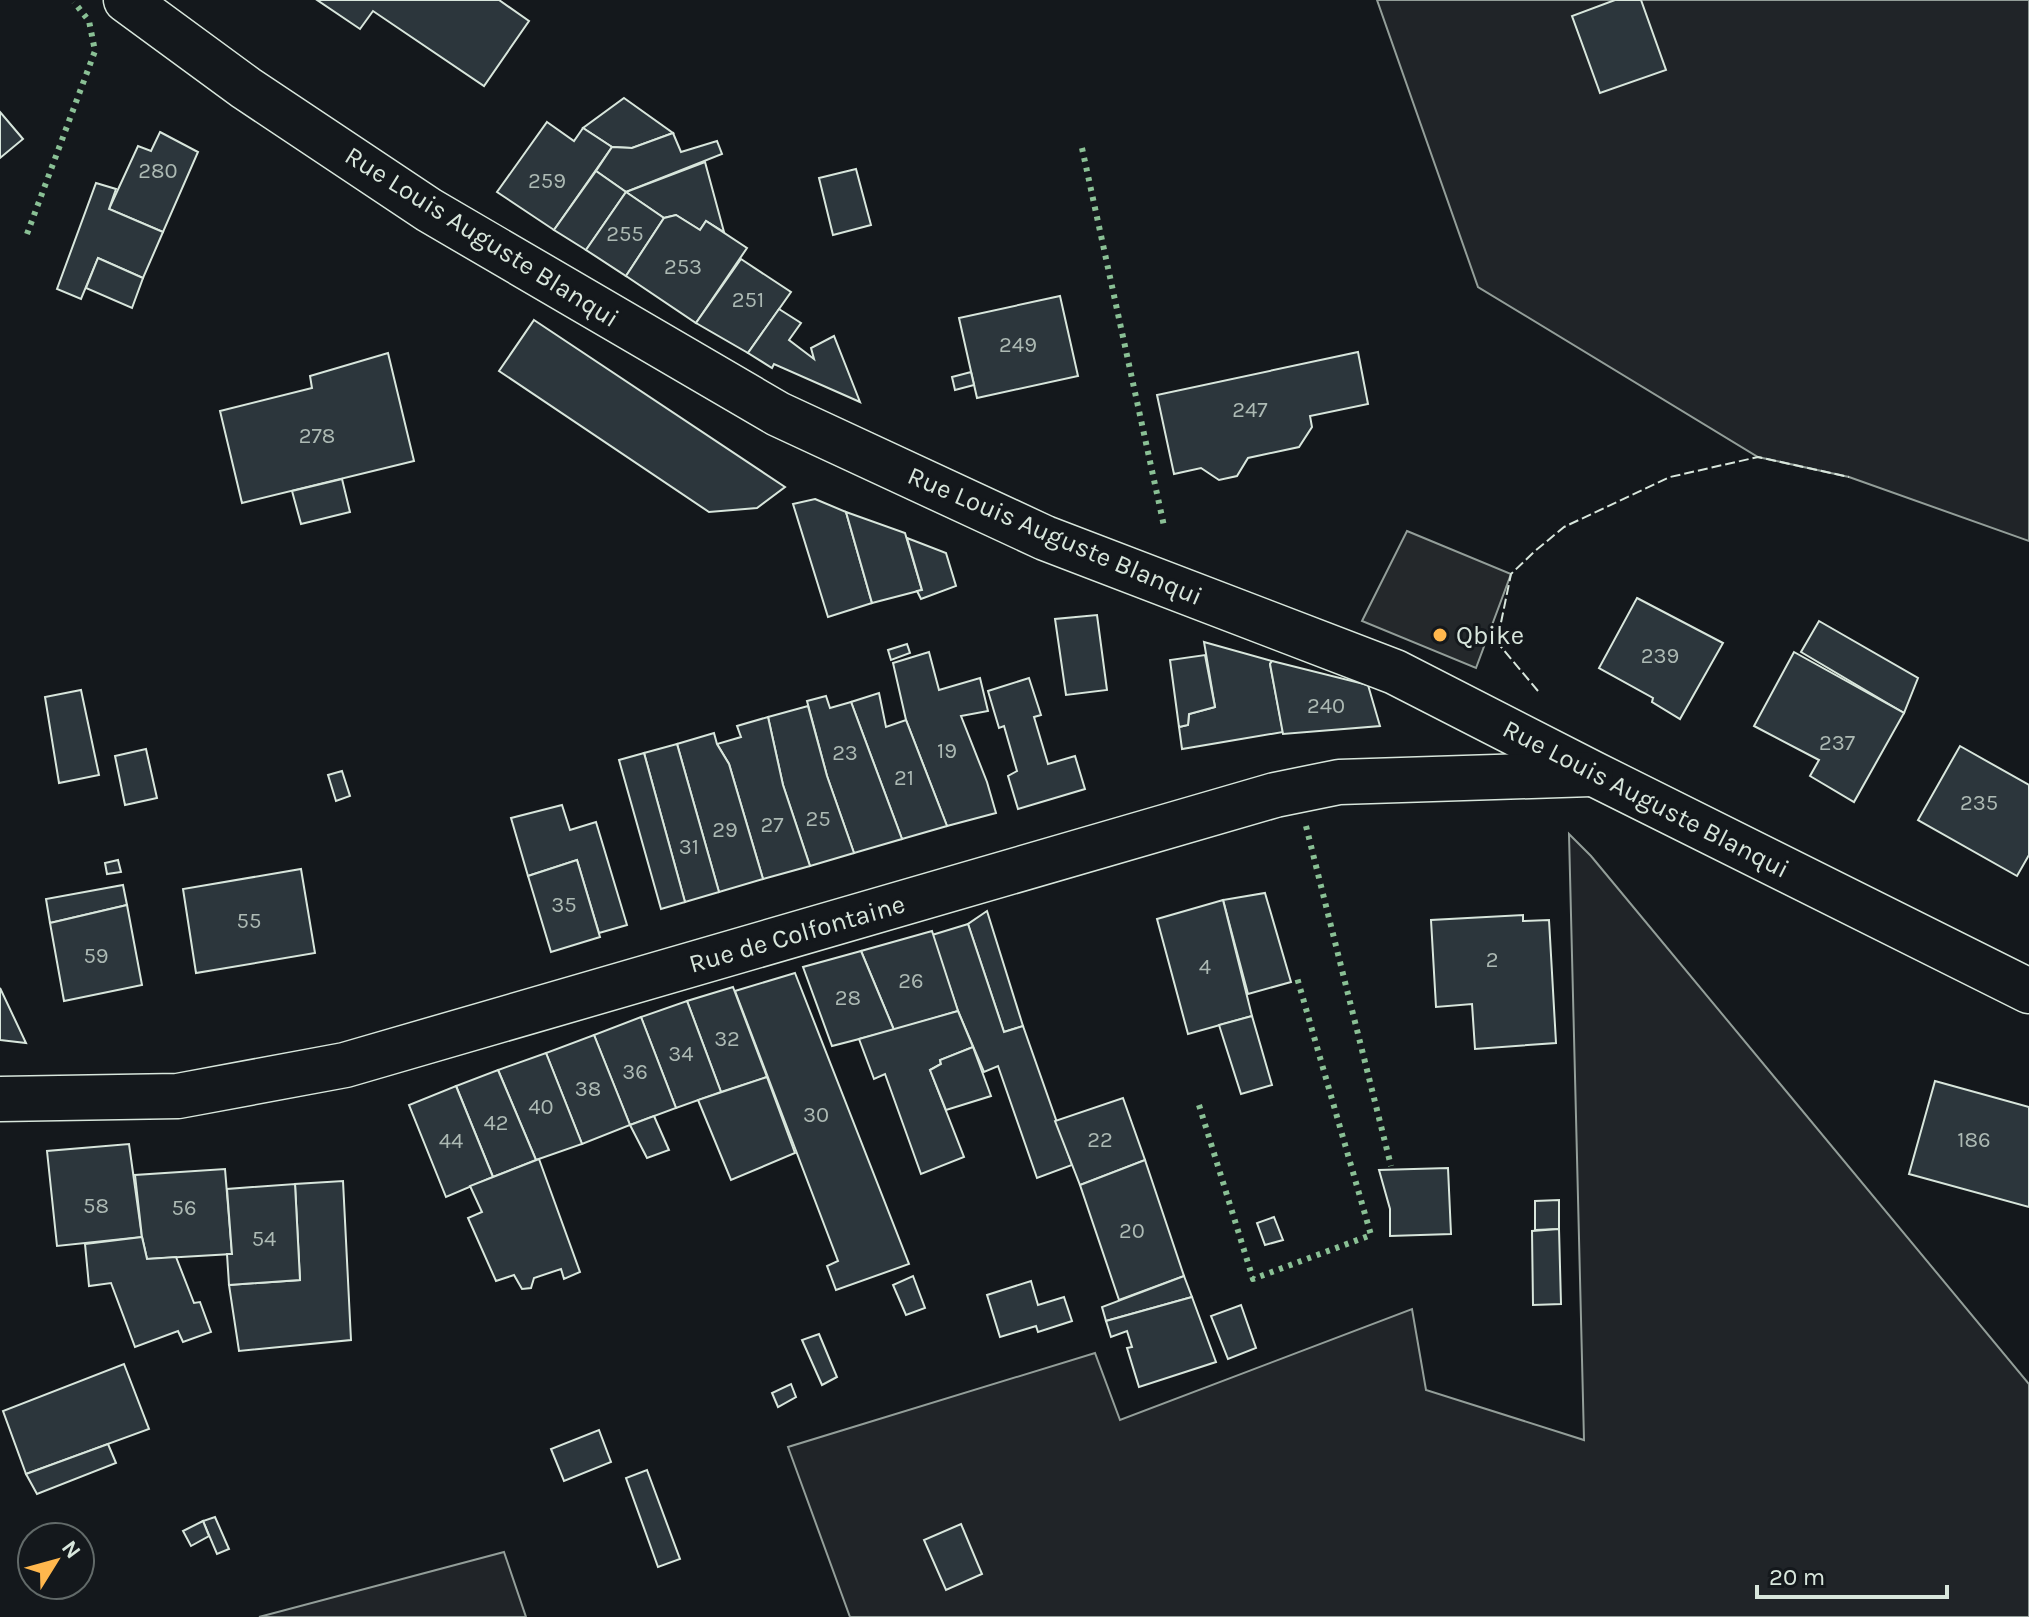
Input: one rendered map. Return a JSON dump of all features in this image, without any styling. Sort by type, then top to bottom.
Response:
[{"type":"street","name":"Rue Louis Auguste Blanqui","points":[[126,0],[246,88],[429,210],[778,414],[1045,538],[1395,672],[2029,991]]},
{"type":"street","name":"Rue de Colfontaine","points":[[0,1099],[178,1096],[345,1065],[1275,795],[1339,782],[1594,774]]},
{"type":"shaded area","points":[[1377,0],[2029,0],[2029,541],[1849,477],[1758,457],[1478,287]]},
{"type":"shaded area","points":[[1407,531],[1511,574],[1476,668],[1362,621]]},
{"type":"shaded area","points":[[1569,834],[1591,856],[2029,1384],[2029,1617],[850,1617],[788,1447],[1095,1353],[1120,1420],[1412,1309],[1426,1390],[1584,1440]]},
{"type":"shaded area","points":[[504,1552],[526,1617],[259,1617]]},
{"type":"building","points":[[317,0],[499,0],[529,21],[484,86],[373,11],[360,29]]},
{"type":"building","points":[[1615,0],[1641,0],[1666,70],[1600,93],[1572,16]]},
{"type":"building","points":[[624,98],[673,133],[632,148],[612,147],[583,128]]},
{"type":"building","points":[[0,112],[23,139],[0,158]]},
{"type":"building","points":[[547,122],[574,141],[583,128],[612,147],[554,230],[497,192]]},
{"type":"building","points":[[160,132],[198,152],[163,232],[109,209],[138,146],[151,151]]},
{"type":"building","points":[[673,133],[681,152],[717,141],[722,154],[626,192],[596,171],[612,147],[632,148]]},
{"type":"building","points":[[705,162],[724,232],[706,221],[700,230],[676,215],[664,218],[626,192]]},
{"type":"building","points":[[856,169],[871,225],[833,235],[819,178]]},
{"type":"building","points":[[596,171],[626,192],[586,250],[554,230]]},
{"type":"building","points":[[96,183],[116,189],[109,209],[163,232],[143,278],[98,258],[81,299],[57,289]]},
{"type":"building","points":[[626,192],[664,218],[626,276],[586,250]]},
{"type":"building","points":[[676,215],[700,230],[706,221],[747,248],[696,323],[626,276],[664,218]]},
{"type":"building","points":[[98,258],[143,278],[132,308],[86,288]]},
{"type":"building","points":[[741,259],[791,292],[748,353],[696,323]]},
{"type":"building","points":[[1060,296],[1078,376],[977,398],[959,318]]},
{"type":"building","points":[[779,309],[801,323],[789,340],[814,359],[811,348],[834,336],[860,402],[774,364],[772,368],[748,353]]},
{"type":"building","points":[[534,320],[785,487],[757,508],[709,512],[499,371]]},
{"type":"building","points":[[1358,352],[1368,404],[1310,416],[1312,427],[1299,447],[1248,458],[1237,476],[1219,480],[1201,468],[1174,474],[1157,395]]},
{"type":"building","points":[[388,353],[414,461],[242,503],[220,411],[312,388],[310,376]]},
{"type":"building","points":[[971,372],[974,385],[955,390],[952,377]]},
{"type":"building","points":[[342,479],[350,512],[301,524],[292,491]]},
{"type":"building","points":[[815,499],[846,512],[872,603],[828,617],[793,504]]},
{"type":"building","points":[[846,512],[905,533],[922,590],[872,603]]},
{"type":"building","points":[[907,538],[946,553],[956,586],[921,599],[917,591],[922,590]]},
{"type":"building","points":[[1637,598],[1723,643],[1680,719],[1652,702],[1653,698],[1599,668]]},
{"type":"building","points":[[1097,615],[1107,690],[1066,695],[1055,619]]},
{"type":"building","points":[[1819,621],[1918,678],[1904,713],[1801,652]]},
{"type":"building","points":[[1204,642],[1272,661],[1270,664],[1283,732],[1182,749],[1179,727],[1188,725],[1189,714],[1215,707]]},
{"type":"building","points":[[907,644],[910,653],[891,660],[888,650]]},
{"type":"building","points":[[929,652],[939,690],[980,678],[988,711],[961,716],[996,813],[947,826],[906,720],[893,663]]},
{"type":"building","points":[[1794,652],[1904,713],[1854,802],[1810,776],[1819,760],[1754,726]]},
{"type":"building","points":[[1205,655],[1215,707],[1189,714],[1188,725],[1179,727],[1170,660]]},
{"type":"building","points":[[1272,661],[1368,685],[1380,726],[1283,734],[1270,664]]},
{"type":"building","points":[[1029,678],[1041,715],[1034,717],[1048,764],[1075,756],[1085,789],[1018,809],[1008,776],[1017,771],[1004,726],[999,728],[988,691]]},
{"type":"building","points":[[81,690],[99,775],[59,783],[45,697]]},
{"type":"building","points":[[879,693],[886,727],[906,720],[947,826],[902,839],[851,702]]},
{"type":"building","points":[[826,696],[830,708],[851,702],[902,839],[854,853],[827,776],[807,701]]},
{"type":"building","points":[[808,706],[827,776],[854,853],[810,866],[783,785],[768,717]]},
{"type":"building","points":[[768,717],[783,785],[810,866],[763,879],[729,764],[717,744],[741,737],[737,726]]},
{"type":"building","points":[[714,733],[729,764],[763,879],[719,892],[677,744]]},
{"type":"building","points":[[677,744],[719,892],[685,902],[644,753]]},
{"type":"building","points":[[1960,746],[2029,785],[2029,855],[2017,876],[1918,820]]},
{"type":"building","points":[[146,749],[157,798],[125,805],[115,756]]},
{"type":"building","points":[[644,753],[685,902],[661,909],[619,760]]},
{"type":"building","points":[[342,771],[350,796],[336,801],[328,775]]},
{"type":"building","points":[[562,805],[570,830],[596,822],[627,925],[599,933],[577,860],[528,876],[511,818]]},
{"type":"building","points":[[118,860],[121,872],[107,874],[105,863]]},
{"type":"building","points":[[577,860],[600,937],[551,952],[528,876]]},
{"type":"building","points":[[301,869],[315,953],[196,973],[183,889]]},
{"type":"building","points":[[123,885],[127,905],[50,923],[46,899]]},
{"type":"building","points":[[1265,893],[1291,982],[1248,994],[1223,900]]},
{"type":"building","points":[[1223,900],[1252,1016],[1188,1034],[1157,919]]},
{"type":"building","points":[[127,905],[142,985],[64,1001],[50,923]]},
{"type":"building","points":[[987,911],[1023,1026],[1004,1032],[968,924]]},
{"type":"building","points":[[1523,915],[1523,921],[1549,920],[1556,1043],[1475,1049],[1472,1004],[1436,1007],[1431,920]]},
{"type":"building","points":[[968,924],[1004,1032],[1023,1026],[1072,1165],[1037,1178],[998,1066],[984,1072],[958,1011],[932,935]]},
{"type":"building","points":[[932,931],[958,1011],[894,1030],[861,951]]},
{"type":"building","points":[[861,951],[894,1030],[832,1046],[803,967]]},
{"type":"building","points":[[795,973],[909,1264],[836,1290],[827,1266],[838,1261],[735,991]]},
{"type":"building","points":[[733,987],[767,1077],[721,1092],[687,1001]]},
{"type":"building","points":[[0,988],[26,1043],[0,1040]]},
{"type":"building","points":[[687,1001],[721,1092],[676,1108],[641,1017]]},
{"type":"building","points":[[958,1011],[973,1047],[940,1060],[941,1064],[930,1070],[964,1157],[921,1174],[885,1074],[874,1079],[859,1039]]},
{"type":"building","points":[[1252,1016],[1272,1085],[1241,1094],[1219,1025]]},
{"type":"building","points":[[641,1017],[676,1108],[630,1125],[594,1035]]},
{"type":"building","points":[[594,1035],[630,1125],[582,1144],[546,1053]]},
{"type":"building","points":[[973,1047],[991,1096],[946,1110],[930,1070],[941,1064],[940,1060]]},
{"type":"building","points":[[546,1053],[582,1144],[536,1160],[498,1070]]},
{"type":"building","points":[[498,1070],[536,1160],[493,1177],[456,1086]]},
{"type":"building","points":[[767,1077],[795,1153],[731,1180],[698,1100]]},
{"type":"building","points":[[1935,1081],[2029,1107],[2029,1207],[1909,1174]]},
{"type":"building","points":[[456,1086],[493,1177],[446,1197],[409,1105]]},
{"type":"building","points":[[1123,1098],[1145,1160],[1080,1185],[1055,1121]]},
{"type":"building","points":[[654,1116],[669,1150],[647,1158],[630,1125]]},
{"type":"building","points":[[129,1144],[142,1237],[57,1246],[47,1151]]},
{"type":"building","points":[[539,1159],[580,1272],[564,1279],[561,1269],[534,1278],[531,1288],[522,1289],[514,1275],[496,1281],[468,1218],[482,1212],[470,1186]]},
{"type":"building","points":[[1145,1160],[1184,1276],[1119,1300],[1080,1185]]},
{"type":"building","points":[[1448,1168],[1451,1234],[1390,1236],[1390,1209],[1379,1170]]},
{"type":"building","points":[[225,1169],[232,1254],[147,1259],[135,1175]]},
{"type":"building","points":[[343,1181],[351,1340],[239,1351],[229,1285],[300,1280],[295,1184]]},
{"type":"building","points":[[295,1184],[300,1280],[229,1285],[227,1254],[232,1254],[227,1189]]},
{"type":"building","points":[[1559,1200],[1559,1229],[1535,1230],[1535,1201]]},
{"type":"building","points":[[1274,1217],[1283,1240],[1265,1245],[1257,1223]]},
{"type":"building","points":[[1559,1229],[1561,1304],[1533,1305],[1532,1231]]},
{"type":"building","points":[[142,1237],[147,1259],[176,1257],[194,1303],[200,1302],[211,1332],[183,1342],[178,1331],[135,1347],[111,1283],[89,1286],[85,1244]]},
{"type":"building","points":[[913,1276],[925,1308],[906,1315],[893,1285]]},
{"type":"building","points":[[1184,1276],[1192,1297],[1106,1321],[1102,1307]]},
{"type":"building","points":[[1031,1281],[1038,1305],[1064,1297],[1072,1321],[1038,1332],[1036,1326],[1000,1337],[987,1295]]},
{"type":"building","points":[[1192,1297],[1216,1362],[1139,1387],[1127,1348],[1132,1347],[1127,1331],[1111,1337],[1106,1321]]},
{"type":"building","points":[[1241,1305],[1256,1348],[1228,1359],[1211,1316]]},
{"type":"building","points":[[819,1334],[837,1377],[822,1385],[802,1340]]},
{"type":"building","points":[[124,1364],[149,1429],[26,1474],[3,1411]]},
{"type":"building","points":[[791,1384],[796,1397],[778,1407],[772,1393]]},
{"type":"building","points":[[599,1430],[611,1462],[564,1481],[551,1449]]},
{"type":"building","points":[[108,1444],[116,1463],[37,1494],[26,1474]]},
{"type":"building","points":[[647,1470],[680,1559],[658,1567],[626,1478]]},
{"type":"building","points":[[215,1517],[229,1549],[217,1554],[203,1521]]},
{"type":"building","points":[[203,1521],[209,1536],[191,1546],[183,1531]]},
{"type":"building","points":[[961,1524],[982,1574],[946,1590],[924,1540]]},
{"type":"hedge","points":[[27,234],[95,51],[89,21],[74,2]]},
{"type":"hedge","points":[[1082,148],[1164,526]]},
{"type":"hedge","points":[[1306,826],[1391,1166]]},
{"type":"hedge","points":[[1199,1105],[1253,1279],[1371,1235],[1296,974]]},
{"type":"fence","points":[[1538,691],[1497,642],[1511,574],[1564,527],[1670,477],[1758,457],[1849,477]]},
{"type":"place","name":"Qbike","points":[[1440,635]]}]
